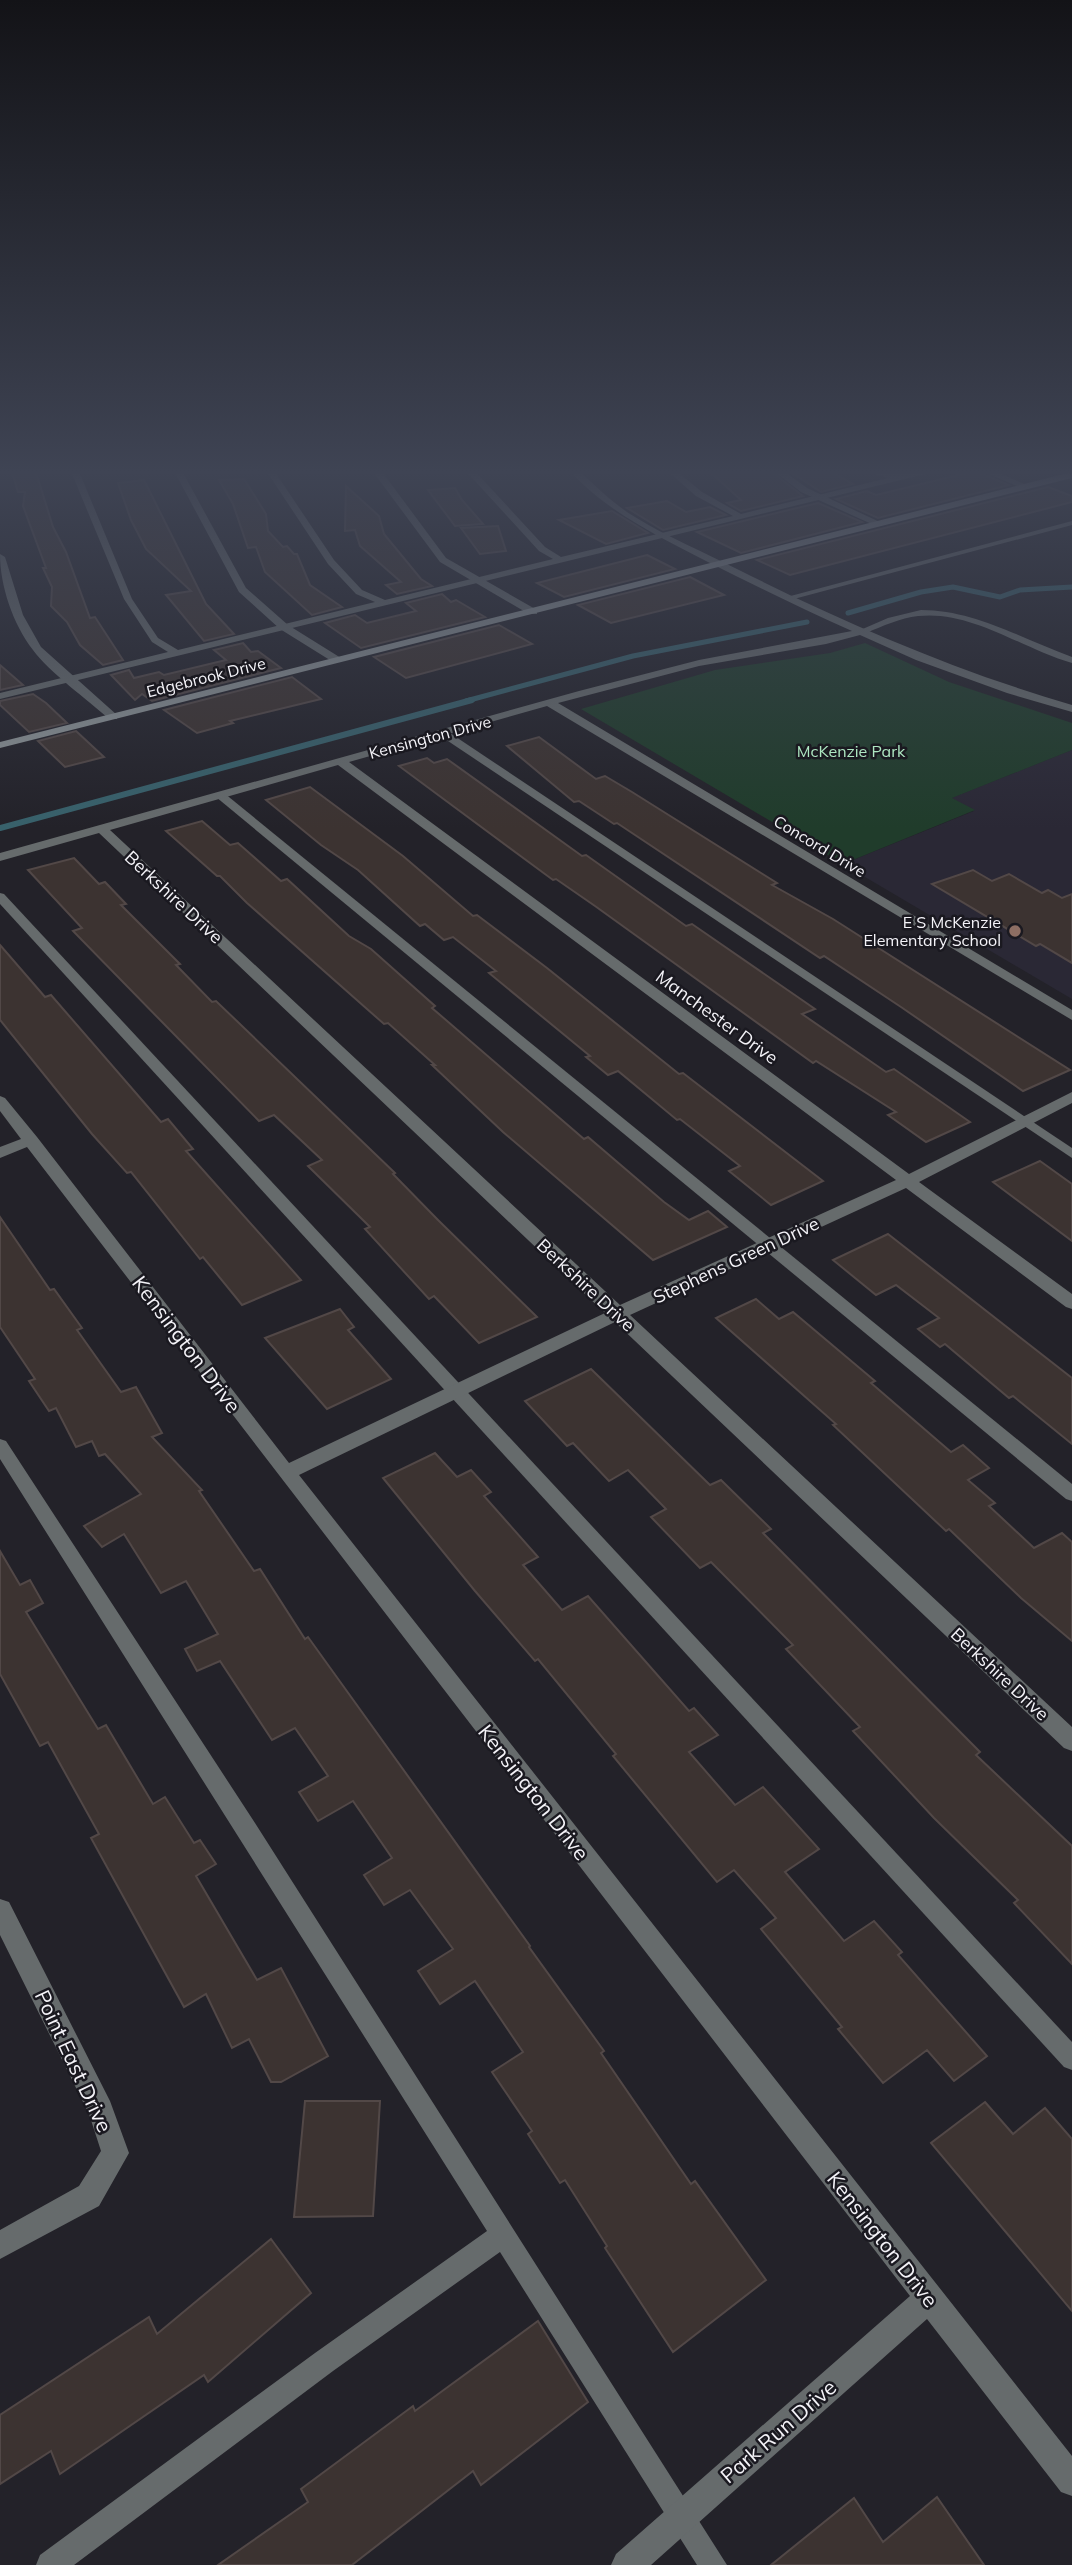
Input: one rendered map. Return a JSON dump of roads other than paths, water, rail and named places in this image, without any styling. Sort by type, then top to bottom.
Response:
[{"type":"street","points":[[10,589],[18,615],[37,649],[68,680],[113,717]]},
{"type":"street","points":[[241,589],[284,627],[337,660]]},
{"type":"street","points":[[491,589],[533,612]]},
{"type":"street","name":"Edgebrook Drive","points":[[0,745],[625,589]]},
{"type":"street","points":[[768,589],[920,658],[1011,691],[1072,709]]},
{"type":"street","name":"Kensington Drive","points":[[0,857],[699,663],[826,641],[863,631]]},
{"type":"street","name":"Concord Drive","points":[[551,704],[1072,1016]]},
{"type":"street","name":"Manchester Drive","points":[[340,761],[1072,1303]]},
{"type":"street","name":"Berkshire Drive","points":[[102,829],[1072,1741]]},
{"type":"street","name":"Stephens Green Drive","points":[[286,1473],[617,1314],[908,1181],[1072,1097]]},
{"type":"street","name":"Kensington Drive","points":[[0,1101],[286,1473],[1072,2481]]},
{"type":"street","points":[[0,1153],[31,1140]]},
{"type":"street","name":"Point East Drive","points":[[0,1910],[101,2109],[115,2153],[89,2196],[0,2245]]},
{"type":"street","name":"Park Run Drive","points":[[627,2565],[929,2298]]},
{"type":"lane","points":[[124,589],[155,640],[176,653]]},
{"type":"lane","points":[[356,589],[384,603]]},
{"type":"lane","points":[[0,696],[444,589]]},
{"type":"lane","points":[[787,598],[822,589]]},
{"type":"lane","points":[[863,631],[921,613],[943,614],[1072,660]]},
{"type":"lane","points":[[443,733],[1072,1154]]},
{"type":"lane","points":[[220,795],[1072,1494]]},
{"type":"lane","points":[[0,897],[1072,2059]]},
{"type":"lane","points":[[0,1445],[713,2565]]},
{"type":"lane","points":[[50,2565],[324,2362],[504,2234]]},
{"type":"waterway","points":[[848,613],[942,589]]},
{"type":"waterway","points":[[961,589],[1000,597],[1020,590],[1043,589]]},
{"type":"waterway","points":[[466,701],[633,656],[807,622]]},
{"type":"waterway","points":[[0,828],[472,700]]},
{"type":"place","name":"E S McKenzie Elementary School","points":[[1015,931]]},
{"type":"park label","name":"McKenzie Park","points":[[851,751]]}]
